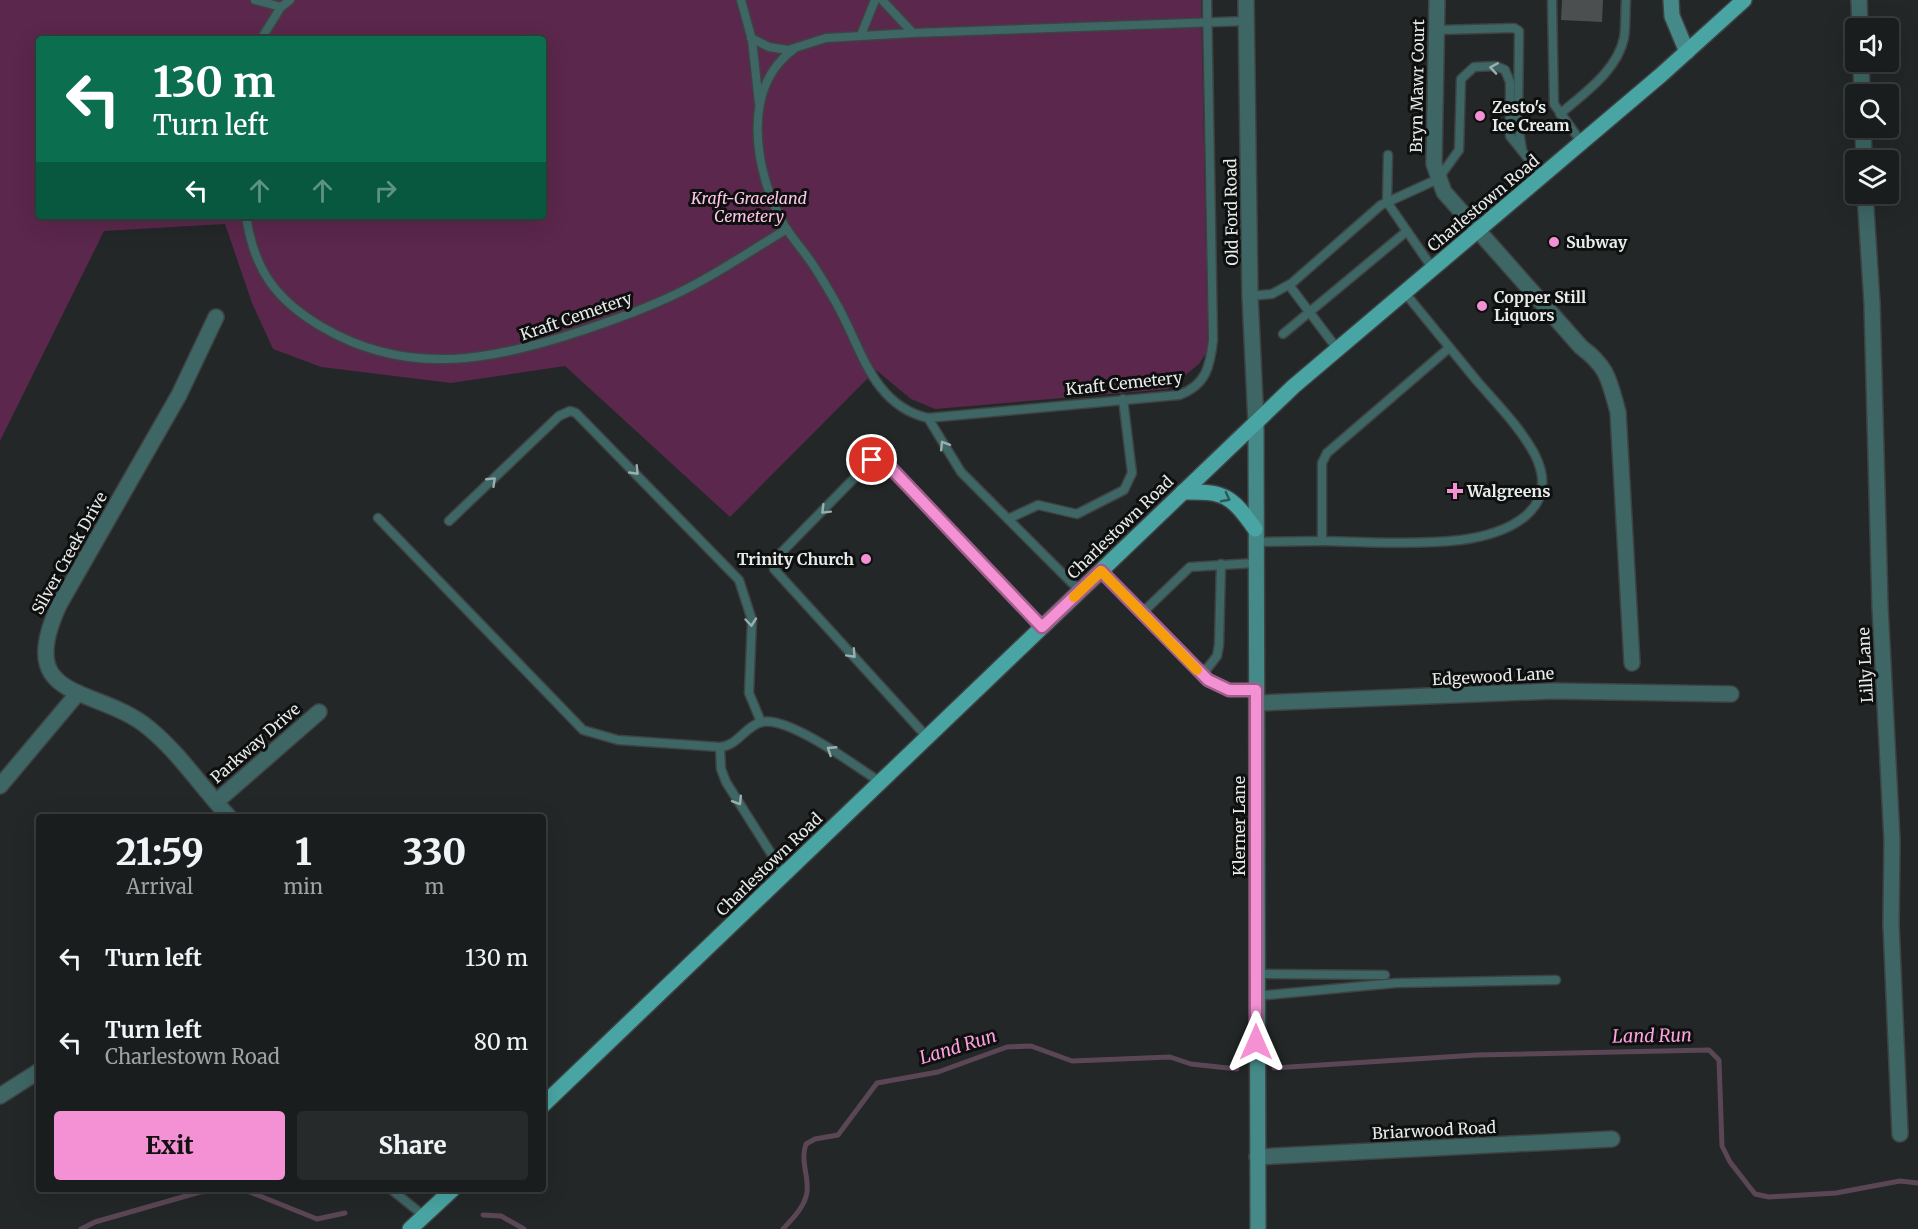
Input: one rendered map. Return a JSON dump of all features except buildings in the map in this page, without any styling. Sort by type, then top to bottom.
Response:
[{"type":"main road","name":"Charlestown Road","points":[[547,1096],[784,874],[1256,423],[1433,268],[1687,52],[1744,0]]},
{"type":"main road","points":[[1183,492],[1213,492],[1228,496],[1241,509],[1254,535]]},
{"type":"main road","points":[[410,1229],[450,1192]]},
{"type":"street","name":"Old Ford Road","points":[[1246,0],[1250,296],[1256,423]]},
{"type":"street","name":"Bryn Mawr Court","points":[[1437,0],[1434,164],[1438,179],[1444,192],[1581,347],[1604,366],[1618,412],[1632,663]]},
{"type":"street","points":[[1671,0],[1672,16],[1687,52]]},
{"type":"street","points":[[1859,0],[1860,18]]},
{"type":"street","name":"Lilly Lane","points":[[1866,204],[1872,303],[1880,606],[1892,840],[1891,924],[1900,1134]]},
{"type":"street","name":"Silver Creek Drive","points":[[216,316],[179,395],[59,605],[48,628],[45,641],[45,662],[59,682],[122,712],[150,729],[226,814]]},
{"type":"street","name":"Klerner Lane","points":[[1256,423],[1254,535],[1257,696],[1258,1229]]},
{"type":"street","name":"Edgewood Lane","points":[[1257,696],[1553,691],[1731,694]]},
{"type":"street","points":[[0,786],[78,693]]},
{"type":"street","name":"Parkway Drive","points":[[216,802],[319,712]]},
{"type":"street","points":[[0,1096],[36,1073]]},
{"type":"street","name":"Briarwood Road","points":[[1257,1157],[1612,1139]]},
{"type":"lane","points":[[255,0],[281,8]]},
{"type":"lane","points":[[263,36],[281,8],[290,0]]},
{"type":"lane","name":"Kraft Cemetery","points":[[741,0],[752,38],[759,103],[759,146],[771,201],[837,304],[883,393],[899,407],[928,418],[1179,395],[1191,390],[1201,382],[1211,362],[1213,340],[1207,0]]},
{"type":"lane","points":[[861,35],[875,0]]},
{"type":"lane","points":[[882,0],[913,33]]},
{"type":"lane","points":[[1552,0],[1553,92],[1560,114],[1582,143]]},
{"type":"lane","points":[[1560,114],[1608,70],[1616,57],[1624,38],[1626,0]]},
{"type":"lane","name":"Kraft Cemetery","points":[[759,103],[775,69],[794,49],[817,40],[861,35],[1246,21]]},
{"type":"lane","points":[[1437,30],[1514,28],[1519,31],[1518,125],[1523,153]]},
{"type":"lane","name":"Kraft Cemetery","points":[[752,38],[769,46],[794,49]]},
{"type":"lane","points":[[1250,296],[1272,294],[1289,285],[1387,202],[1438,179],[1459,150],[1461,80],[1474,67],[1496,66],[1505,70],[1508,76],[1510,136],[1542,176]]},
{"type":"lane","points":[[1388,155],[1387,202],[1433,268]]},
{"type":"lane","name":"Kraft Cemetery","points":[[247,219],[251,241],[261,268],[277,292],[297,313],[335,335],[362,346],[408,357],[439,360],[516,352],[631,314],[690,287],[787,229]]},
{"type":"lane","points":[[1283,334],[1407,231]]},
{"type":"lane","points":[[1349,233],[1356,242]]},
{"type":"lane","points":[[1332,249],[1338,257]]},
{"type":"lane","points":[[1313,265],[1319,273]]},
{"type":"lane","points":[[1289,285],[1338,350]]},
{"type":"lane","points":[[1254,535],[1322,542],[1461,540],[1503,529],[1531,513],[1540,496],[1542,484],[1542,472],[1534,453],[1519,431],[1405,293]]},
{"type":"lane","points":[[1322,542],[1322,463],[1327,453],[1449,348]]},
{"type":"lane","points":[[1008,519],[1038,505],[1077,514],[1124,490],[1131,473],[1123,399]]},
{"type":"lane","points":[[449,521],[560,416],[570,411],[576,413],[739,580],[752,620],[749,693],[760,722]]},
{"type":"lane","points":[[928,418],[961,472],[1080,591]]},
{"type":"lane","points":[[927,737],[774,569],[775,559],[872,460],[882,460],[888,465],[1042,627]]},
{"type":"lane","points":[[378,518],[583,730],[618,740],[720,747],[732,744],[760,722],[773,722],[798,731],[880,782]]},
{"type":"lane","points":[[1142,613],[1185,570],[1195,565],[1255,563]]},
{"type":"lane","points":[[1202,675],[1217,656],[1219,645],[1221,564]]},
{"type":"lane","points":[[1101,571],[1202,675],[1218,687],[1257,696]]},
{"type":"lane","points":[[720,747],[721,769],[726,782],[784,874]]},
{"type":"lane","points":[[1256,974],[1385,975]]},
{"type":"lane","points":[[1256,996],[1396,983],[1556,980]]},
{"type":"lane","points":[[394,1192],[424,1216]]},
{"type":"green space","name":"Kraft-Graceland Cemetery","points":[[0,0],[1201,0],[1208,350],[1199,364],[1168,389],[935,409],[911,399],[876,370],[730,517],[565,366],[451,383],[321,367],[273,349],[252,303],[225,224],[104,231],[0,441]]},
{"type":"waterway","name":"Land Run","points":[[783,1229],[798,1212],[806,1197],[804,1156],[806,1144],[815,1139],[838,1135],[877,1083],[938,1072],[1007,1047],[1031,1046],[1072,1061],[1170,1057],[1191,1064],[1237,1069]]},
{"type":"waterway","name":"Land Run","points":[[1274,1068],[1477,1055],[1709,1050],[1719,1060],[1722,1146],[1730,1162],[1755,1194],[1769,1197],[1836,1193],[1900,1181],[1918,1183]]},
{"type":"waterway","name":"Land Run","points":[[81,1229],[95,1222],[200,1192]]},
{"type":"waterway","name":"Land Run","points":[[250,1192],[317,1219],[345,1213]]},
{"type":"waterway","name":"Land Run","points":[[483,1215],[501,1216],[524,1229]]},
{"type":"slow traffic","points":[[1074,597],[1101,571],[1197,670]]},
{"type":"place","name":"Zesto's Ice Cream","points":[[1480,116]]},
{"type":"place","name":"Subway","points":[[1554,242]]},
{"type":"place","name":"Copper Still Liquors","points":[[1482,306]]},
{"type":"place","name":"Walgreens","points":[[1455,491]]},
{"type":"place","name":"Trinity Church","points":[[866,559]]},
{"type":"route","points":[[872,460],[882,460],[888,465],[1042,627],[1101,571],[1208,680],[1218,687],[1229,690],[1256,690],[1256,1042]]}]
